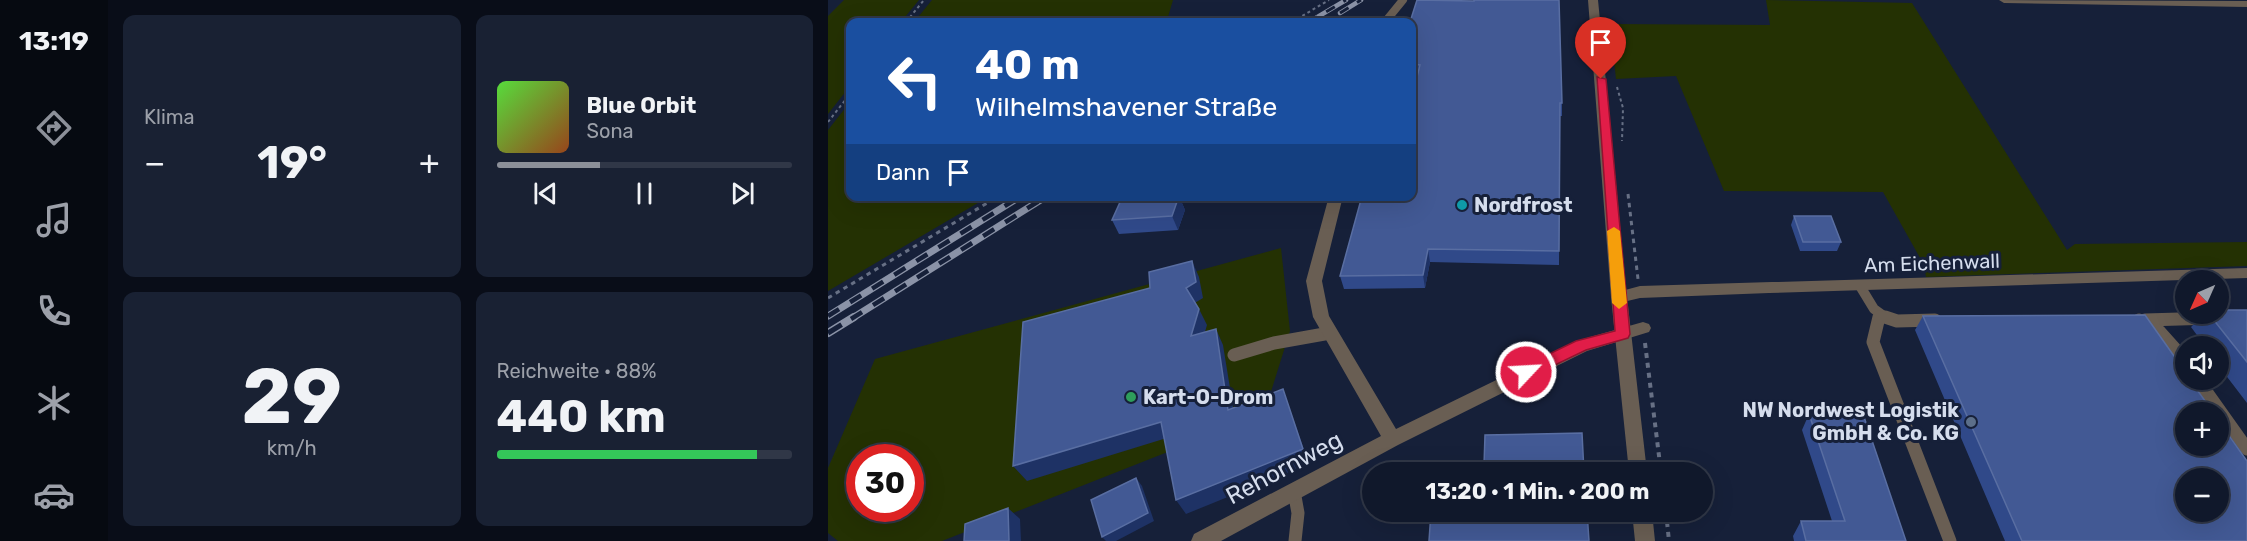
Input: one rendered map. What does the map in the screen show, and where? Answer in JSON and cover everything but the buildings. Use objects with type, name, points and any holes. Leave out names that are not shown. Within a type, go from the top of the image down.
[{"type":"street","points":[[1593,0],[1622,334],[1637,462]]},
{"type":"street","points":[[2004,0],[2247,4]]},
{"type":"street","points":[[1335,201],[1314,281],[1321,317],[1392,440]]},
{"type":"street","name":"Am Eichenwall","points":[[1619,297],[1640,292],[2247,273]]},
{"type":"street","name":"Rehornweg","points":[[1201,541],[1392,440],[1582,346],[1643,328]]},
{"type":"street","points":[[1643,522],[1646,541]]},
{"type":"lane","points":[[1388,18],[1403,0]]},
{"type":"lane","points":[[1860,286],[1870,307],[1879,316],[1892,321],[1951,320]]},
{"type":"lane","points":[[1879,316],[1873,342],[1950,541]]},
{"type":"lane","points":[[2175,319],[2134,320],[2154,326],[2175,347]]},
{"type":"lane","points":[[1234,355],[1274,343],[1330,333]]},
{"type":"lane","points":[[2205,390],[2247,448]]},
{"type":"lane","points":[[1294,491],[1298,513],[1295,541]]},
{"type":"path","points":[[909,18],[924,0]]},
{"type":"path","points":[[1299,18],[1329,0]]},
{"type":"path","points":[[828,122],[846,99]]},
{"type":"path","points":[[828,298],[991,201]]},
{"type":"path","points":[[1643,328],[1660,462]]},
{"type":"path","points":[[1667,522],[1669,541]]},
{"type":"green space","points":[[844,0],[919,0],[904,18],[846,18],[846,91],[828,114],[828,16]]},
{"type":"green space","points":[[932,0],[1173,0],[1168,17],[1178,18],[917,18]]},
{"type":"green space","points":[[1766,0],[1912,3],[2067,250],[2075,244],[2247,242],[2247,266],[1926,277],[1924,265],[1883,192],[1724,191],[1676,76],[1616,79],[1610,24],[1770,25]]},
{"type":"green space","points":[[846,107],[846,201],[981,201],[828,291],[828,130]]},
{"type":"green space","points":[[1281,248],[1290,331],[1264,414],[942,541],[838,541],[828,533],[828,468],[875,359]]},
{"type":"railway","points":[[1316,18],[1346,0]]},
{"type":"railway","points":[[1340,13],[1361,0]]},
{"type":"railway","points":[[828,316],[1013,201]]},
{"type":"railway","points":[[851,319],[1039,201]]},
{"type":"railway","points":[[828,333],[854,317]]},
{"type":"slow traffic","points":[[1614,231],[1619,303]]},
{"type":"place","name":"Nordfrost","points":[[1462,205]]},
{"type":"place","name":"Kart-O-Drom","points":[[1131,397]]},
{"type":"place","name":"NW Nordwest Logistik GmbH & Co. KG","points":[[1971,422]]},
{"type":"route","points":[[1526,372],[1582,346],[1622,334],[1601,79]]}]
